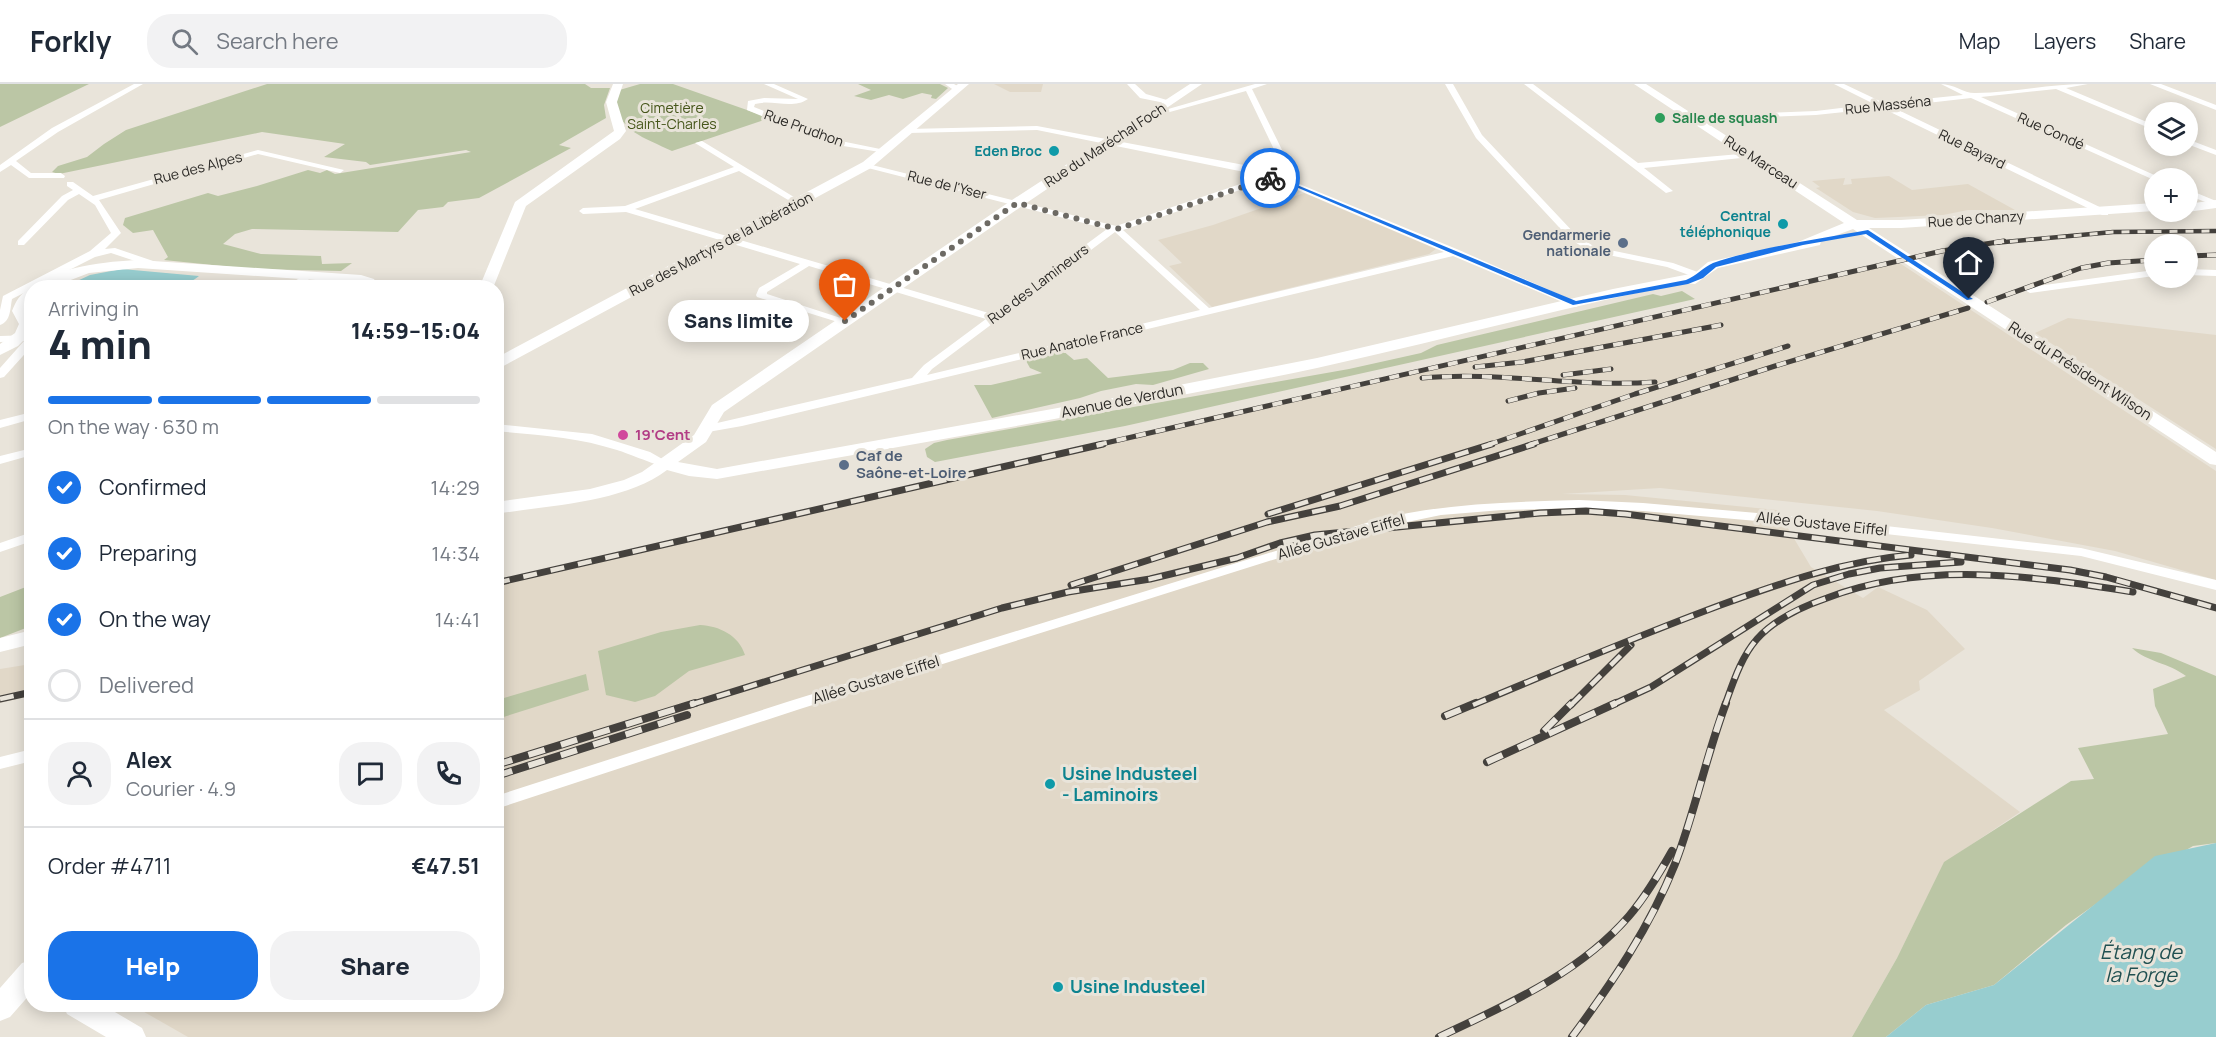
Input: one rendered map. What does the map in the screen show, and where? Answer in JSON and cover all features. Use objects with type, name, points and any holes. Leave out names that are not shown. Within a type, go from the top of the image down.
[{"type":"main road","points":[[489,280],[520,205],[616,137],[619,128],[610,101],[618,84]]},
{"type":"main road","name":"Rue du Maréchal Foch","points":[[504,507],[613,490],[648,476],[700,438],[718,409],[1017,203],[1197,84]]},
{"type":"main road","name":"Rue Marceau","points":[[1639,84],[1882,242]]},
{"type":"main road","name":"Rue des Martyrs de la Libération","points":[[504,361],[867,165],[886,151],[957,86]]},
{"type":"main road","points":[[2198,206],[2215,204]]},
{"type":"main road","name":"Rue de Chanzy","points":[[1862,228],[2144,208]]},
{"type":"main road","name":"Rue de Chanzy","points":[[2101,211],[2144,212]]},
{"type":"main road","name":"Avenue de Verdun","points":[[665,464],[689,471],[717,474],[1317,363],[1576,304],[1688,282],[1713,266],[1862,228]]},
{"type":"main road","name":"Rue du Président Wilson","points":[[1882,242],[2216,460]]},
{"type":"main road","points":[[55,280],[91,268],[135,263],[364,280]]},
{"type":"main road","points":[[24,300],[19,311],[24,319]]},
{"type":"main road","points":[[0,350],[17,339],[24,331]]},
{"type":"main road","points":[[0,645],[24,638]]},
{"type":"main road","points":[[0,1008],[24,983]]},
{"type":"main road","points":[[89,1012],[132,1037]]},
{"type":"street","points":[[0,169],[81,113],[139,84]]},
{"type":"street","name":"Rue Prudhon","points":[[768,84],[804,99],[792,102],[759,100],[751,103],[750,108],[834,142],[886,151]]},
{"type":"street","points":[[1131,84],[1143,96],[1170,102]]},
{"type":"street","points":[[1148,116],[1263,84]]},
{"type":"street","points":[[1449,84],[1479,136],[1573,237],[1592,249],[1670,265],[1700,276]]},
{"type":"street","points":[[1528,84],[1669,191]]},
{"type":"street","name":"Rue Bayard","points":[[1838,84],[2101,211]]},
{"type":"street","name":"Rue Condé","points":[[1945,84],[2144,172]]},
{"type":"street","name":"Rue Masséna","points":[[1693,118],[1816,112],[1972,96],[2052,85],[2084,84]]},
{"type":"street","points":[[2154,84],[2216,108]]},
{"type":"street","points":[[2052,85],[2144,124]]},
{"type":"street","points":[[1248,88],[1286,167],[1284,172],[1275,176]]},
{"type":"street","points":[[923,118],[930,125],[943,129]]},
{"type":"street","points":[[908,131],[1037,128],[1243,166],[1275,176],[1576,304]]},
{"type":"street","points":[[699,143],[798,202]]},
{"type":"street","points":[[2198,146],[2216,153]]},
{"type":"street","name":"Rue des Alpes","points":[[92,199],[258,152],[340,170]]},
{"type":"street","points":[[1636,166],[1751,155]]},
{"type":"street","points":[[11,161],[29,175],[61,176]]},
{"type":"street","name":"Rue de l'Yser","points":[[867,165],[1117,229],[1206,311]]},
{"type":"street","points":[[583,211],[626,209],[739,168]]},
{"type":"street","name":"Rue des Lamineurs","points":[[916,380],[928,368],[1105,234],[1275,176]]},
{"type":"street","points":[[21,243],[74,187],[98,203],[116,233],[103,247],[90,255],[39,280]]},
{"type":"street","points":[[2198,197],[2215,204]]},
{"type":"street","points":[[626,209],[993,318]]},
{"type":"street","points":[[90,255],[112,250],[156,265]]},
{"type":"street","name":"Rue Anatole France","points":[[708,428],[742,422],[1456,252]]},
{"type":"street","points":[[808,263],[763,290],[761,295],[845,321]]},
{"type":"street","points":[[2198,272],[2216,273]]},
{"type":"street","points":[[2030,290],[2144,274]]},
{"type":"street","points":[[301,280],[308,276]]},
{"type":"street","points":[[0,322],[4,317],[7,298],[24,287]]},
{"type":"street","points":[[0,339],[24,338]]},
{"type":"street","points":[[0,375],[24,348]]},
{"type":"street","points":[[0,424],[24,417]]},
{"type":"street","points":[[504,428],[592,438],[646,455],[665,464]]},
{"type":"street","points":[[0,460],[24,454]]},
{"type":"street","name":"Allée Gustave Eiffel","points":[[504,800],[795,705],[1286,551],[1381,523],[1441,511],[1502,506],[1579,504],[1643,507],[1824,524],[2081,552],[2216,585]]},
{"type":"street","points":[[0,548],[24,539]]},
{"type":"street","points":[[0,763],[24,757]]},
{"type":"shaded area","points":[[994,84],[1043,84],[1041,92],[1010,92]]},
{"type":"shaded area","points":[[1889,176],[1912,190],[1968,184],[2015,210],[1968,210],[1943,215],[1875,218],[1853,212],[1816,188],[1820,187],[1812,181],[1845,178],[1843,185],[1852,184],[1851,179]]},
{"type":"shaded area","points":[[1304,193],[1436,249],[1429,254],[1212,307],[1169,266],[1182,263],[1158,240],[1213,225]]},
{"type":"shaded area","points":[[1898,262],[2216,471],[2216,580],[2115,551],[1992,528],[1877,511],[1660,488],[1562,494],[1625,495],[1777,510],[1811,567],[1863,598],[1878,587],[1927,610],[1965,649],[1919,681],[1920,690],[1884,710],[2020,812],[1944,863],[1897,958],[1852,1037],[188,1037],[144,1012],[504,1012],[504,582]]},
{"type":"shaded area","points":[[2068,318],[2216,335],[2216,449],[2035,333]]},
{"type":"shaded area","points":[[24,665],[24,698],[0,703],[0,669]]},
{"type":"green space","points":[[0,84],[89,84],[0,127]]},
{"type":"green space","points":[[267,84],[585,84],[591,88],[610,88],[604,105],[606,118],[559,145],[571,148],[479,198],[448,202],[443,207],[418,210],[398,232],[252,229],[235,234],[223,244],[261,254],[321,256],[322,264],[352,263],[341,271],[252,269],[164,260],[168,257],[153,230],[133,233],[123,225],[125,218],[208,193],[218,196],[308,170],[320,173],[327,170],[335,174],[471,152],[466,150],[370,165],[366,162],[324,157],[345,144],[262,132],[59,174],[52,172],[58,166],[87,157],[126,130]]},
{"type":"green space","name":"Cimetière Saint-Charles","points":[[640,84],[673,84],[770,118],[672,151],[632,130],[619,115],[616,91]]},
{"type":"green space","points":[[858,84],[940,84],[948,88],[936,99],[931,98],[932,95],[922,93],[903,99],[889,95],[871,100],[854,96],[871,90]]},
{"type":"green space","points":[[1682,291],[1695,299],[1125,426],[935,462],[927,457],[925,449],[934,443],[947,440],[1349,369],[1421,353],[1437,345],[1653,294],[1661,296]]},
{"type":"green space","points":[[1062,350],[1074,360],[1087,358],[1108,378],[1173,370],[1190,363],[1203,363],[1209,369],[1153,385],[1136,384],[1101,391],[992,418],[974,385],[991,385],[1042,373],[1030,368],[1025,359]]},
{"type":"green space","points":[[24,588],[24,629],[0,638],[0,597]]},
{"type":"green space","points":[[700,625],[714,627],[733,637],[745,655],[689,671],[655,696],[635,702],[606,695],[598,651],[661,632]]},
{"type":"green space","points":[[2132,648],[2161,653],[2216,676],[2216,843],[2193,846],[2110,894],[2066,925],[1994,985],[1926,1005],[1886,1037],[1852,1037],[1897,958],[1944,862],[2071,781],[2094,779],[2078,748],[2168,734],[2155,706],[2153,689],[2186,676]]},
{"type":"green space","points":[[586,674],[589,690],[504,717],[504,698]]},
{"type":"water","points":[[122,269],[199,276],[193,280],[79,280],[90,275]]},
{"type":"water","name":"Étang de la Forge","points":[[2216,843],[2216,1037],[1886,1037],[1926,1005],[1994,985],[2155,856]]},
{"type":"railway","points":[[1994,243],[2113,232],[2216,231]]},
{"type":"railway","points":[[1097,445],[1942,251],[2004,241]]},
{"type":"railway","points":[[2198,256],[2216,255]]},
{"type":"railway","points":[[1987,302],[2081,268],[2108,263],[2144,261]]},
{"type":"railway","points":[[1529,445],[1775,366],[1968,308]]},
{"type":"railway","points":[[1475,367],[1522,362],[1721,325]]},
{"type":"railway","points":[[1488,445],[1635,394],[1788,346]]},
{"type":"railway","points":[[1563,375],[1611,369]]},
{"type":"railway","points":[[1422,378],[1451,376],[1597,383],[1655,382]]},
{"type":"railway","points":[[1508,401],[1539,393],[1575,388]]},
{"type":"railway","points":[[504,581],[1103,444]]},
{"type":"railway","points":[[1268,514],[1492,444]]},
{"type":"railway","points":[[1071,585],[1267,522],[1340,506],[1534,444]]},
{"type":"railway","points":[[690,705],[1002,608],[1068,592],[1150,579],[1237,558],[1280,543],[1315,535],[1540,513],[1586,511],[1625,514],[2070,570],[2106,577],[2216,608]]},
{"type":"railway","points":[[1473,705],[1656,630],[1765,589],[1861,562],[1911,555]]},
{"type":"railway","points":[[1612,705],[1651,687],[1813,585],[1849,574],[1880,568],[1961,562]]},
{"type":"railway","points":[[1725,705],[1742,662],[1751,646],[1764,632],[1798,610],[1864,586],[1940,575],[1979,575],[2056,581],[2133,592]]},
{"type":"railway","points":[[1571,705],[1631,645]]},
{"type":"railway","points":[[0,699],[24,694]]},
{"type":"railway","points":[[504,763],[695,703]]},
{"type":"railway","points":[[1445,716],[1476,703]]},
{"type":"railway","points":[[1544,731],[1572,703]]},
{"type":"railway","points":[[1487,762],[1616,703]]},
{"type":"railway","points":[[1572,1037],[1629,954],[1665,887],[1682,844],[1726,703]]},
{"type":"railway","points":[[504,773],[687,715]]},
{"type":"railway","points":[[1439,1037],[1515,1000],[1588,955],[1629,916],[1652,885],[1672,851]]},
{"type":"way so far","points":[[845,321],[1017,203],[1117,229],[1270,178]]},
{"type":"place","name":"Salle de squash","points":[[1660,118]]},
{"type":"place","name":"Eden Broc","points":[[1054,151]]},
{"type":"place","name":"Central téléphonique","points":[[1783,224]]},
{"type":"place","name":"Gendarmerie nationale","points":[[1623,243]]},
{"type":"place","name":"Sans limite","points":[[845,321]]},
{"type":"place","name":"19'Cent","points":[[623,435]]},
{"type":"place","name":"Caf de Saône-et-Loire","points":[[844,465]]},
{"type":"place","name":"Usine Industeel - Laminoirs","points":[[1050,784]]},
{"type":"place","name":"Usine Industeel","points":[[1058,987]]},
{"type":"route","points":[[1270,178],[1275,176],[1558,294],[1576,304],[1688,282],[1700,276],[1708,268],[1729,261],[1803,243],[1868,232],[1969,299]]}]
